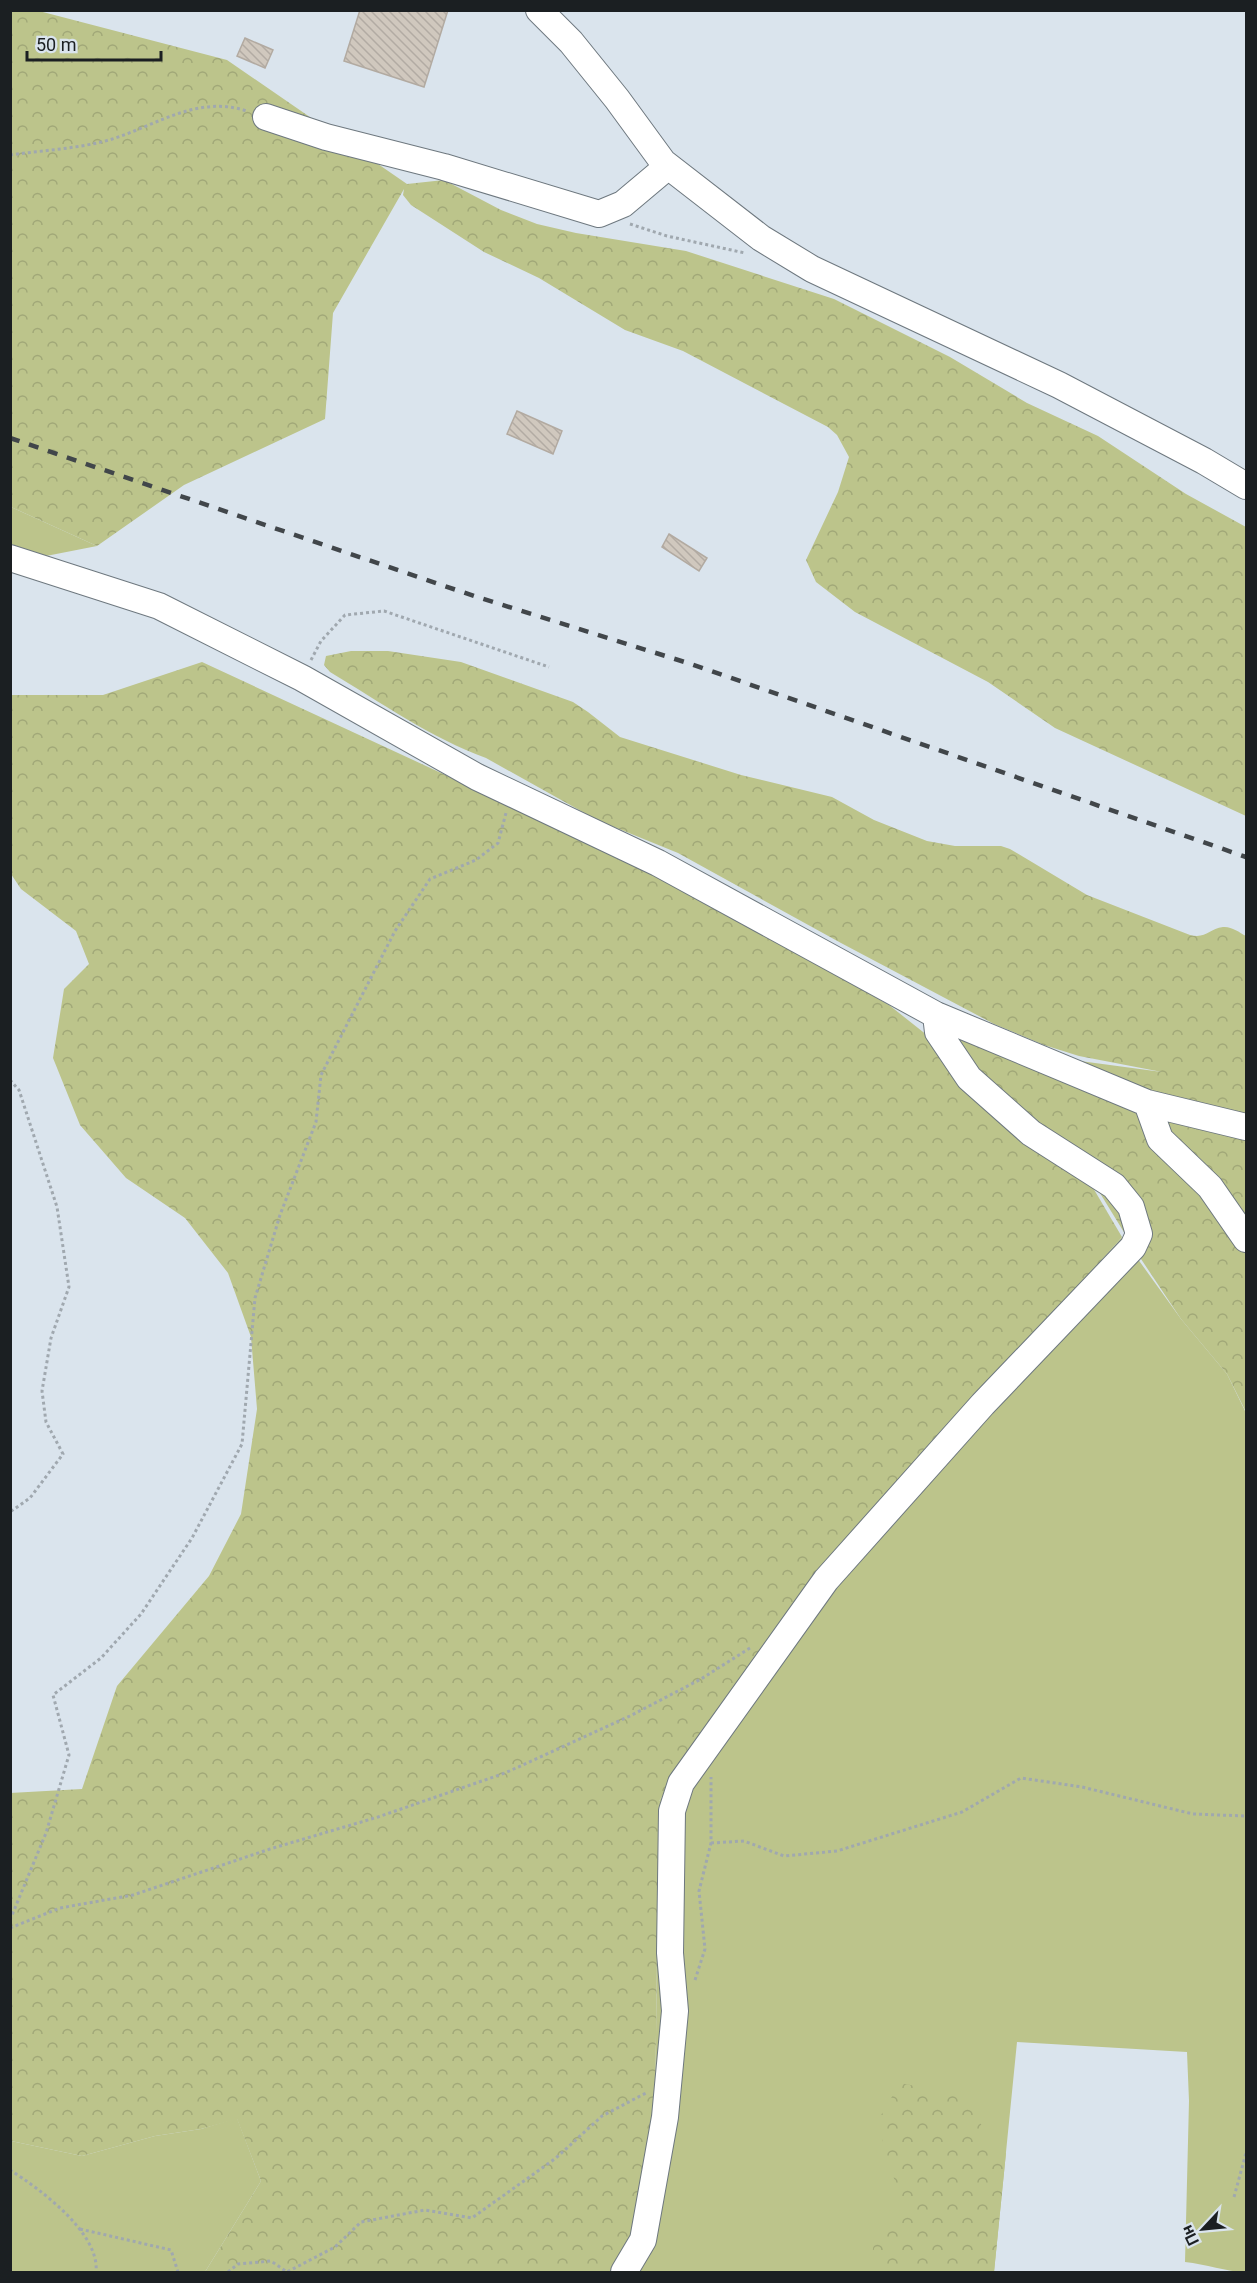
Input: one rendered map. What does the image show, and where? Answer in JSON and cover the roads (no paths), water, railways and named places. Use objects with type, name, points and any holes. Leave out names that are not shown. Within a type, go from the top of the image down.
[{"type":"lane","points":[[539,10],[571,42],[668,167],[761,238],[812,269],[1059,385],[1204,461],[1246,486]]},
{"type":"lane","points":[[266,117],[326,137],[444,167],[599,214],[623,204],[668,167]]},
{"type":"lane","points":[[10,558],[159,606],[302,678],[477,777],[658,863],[936,1015],[1147,1103],[1246,1127]]},
{"type":"lane","points":[[624,2272],[643,2240],[668,2093],[675,2011],[669,1953],[672,1812],[681,1783],[826,1580],[983,1404],[1133,1247],[1139,1234],[1131,1208],[1114,1186],[1031,1133],[969,1078],[938,1032],[936,1015]]},
{"type":"lane","points":[[1147,1103],[1160,1139],[1210,1187],[1246,1239]]},
{"type":"railway","points":[[10,438],[474,596],[691,664],[1246,857]]}]
